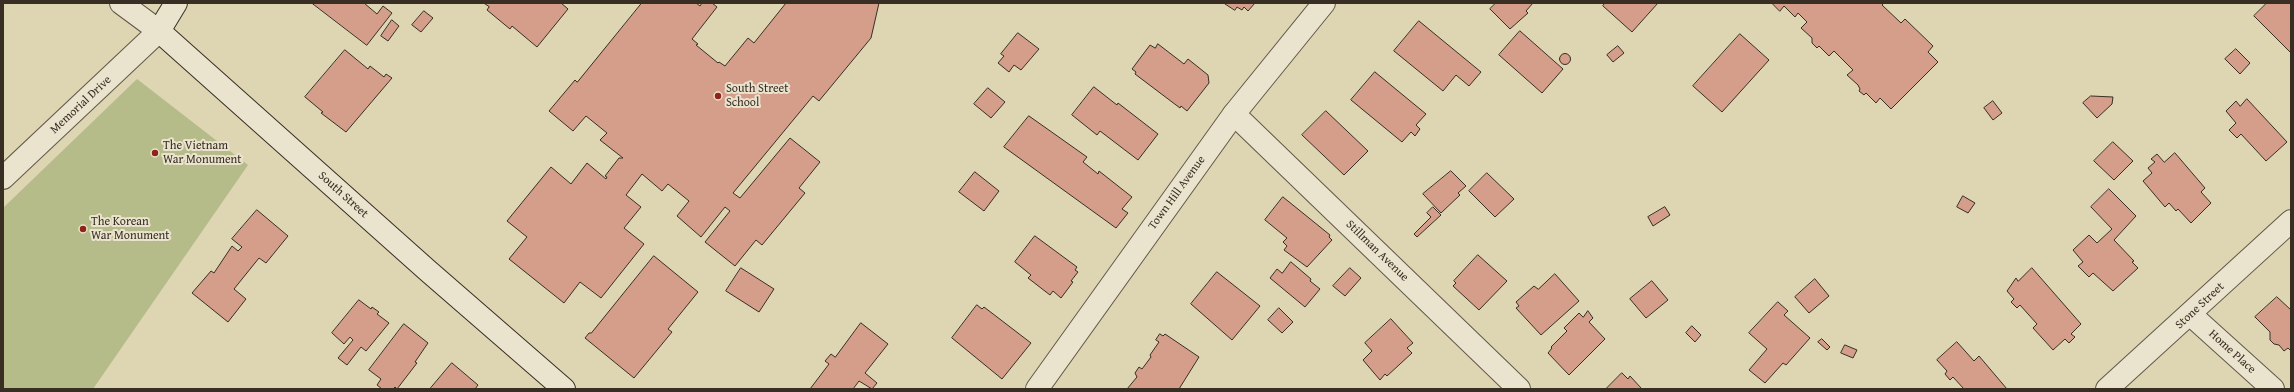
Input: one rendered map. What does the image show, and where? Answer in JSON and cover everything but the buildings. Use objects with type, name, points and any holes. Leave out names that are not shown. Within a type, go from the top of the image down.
[{"type":"street","name":"South Street","points":[[121,3],[159,31],[423,266],[564,389]]},
{"type":"street","name":"Memorial Drive","points":[[3,178],[159,31],[176,3]]},
{"type":"street","name":"Town Hill Avenue","points":[[1038,389],[1234,114],[1324,3]]},
{"type":"street","name":"Stillman Avenue","points":[[1234,114],[1519,389]]},
{"type":"street","name":"Stone Street","points":[[2108,389],[2191,315],[2291,221]]},
{"type":"street","name":"Home Place","points":[[2191,315],[2273,389]]},
{"type":"green space","points":[[137,79],[248,165],[93,389],[3,389],[3,208]]},
{"type":"place","name":"South Street School","points":[[718,96]]},
{"type":"place","name":"The Vietnam War Monument","points":[[155,153]]},
{"type":"place","name":"The Korean War Monument","points":[[83,229]]}]
